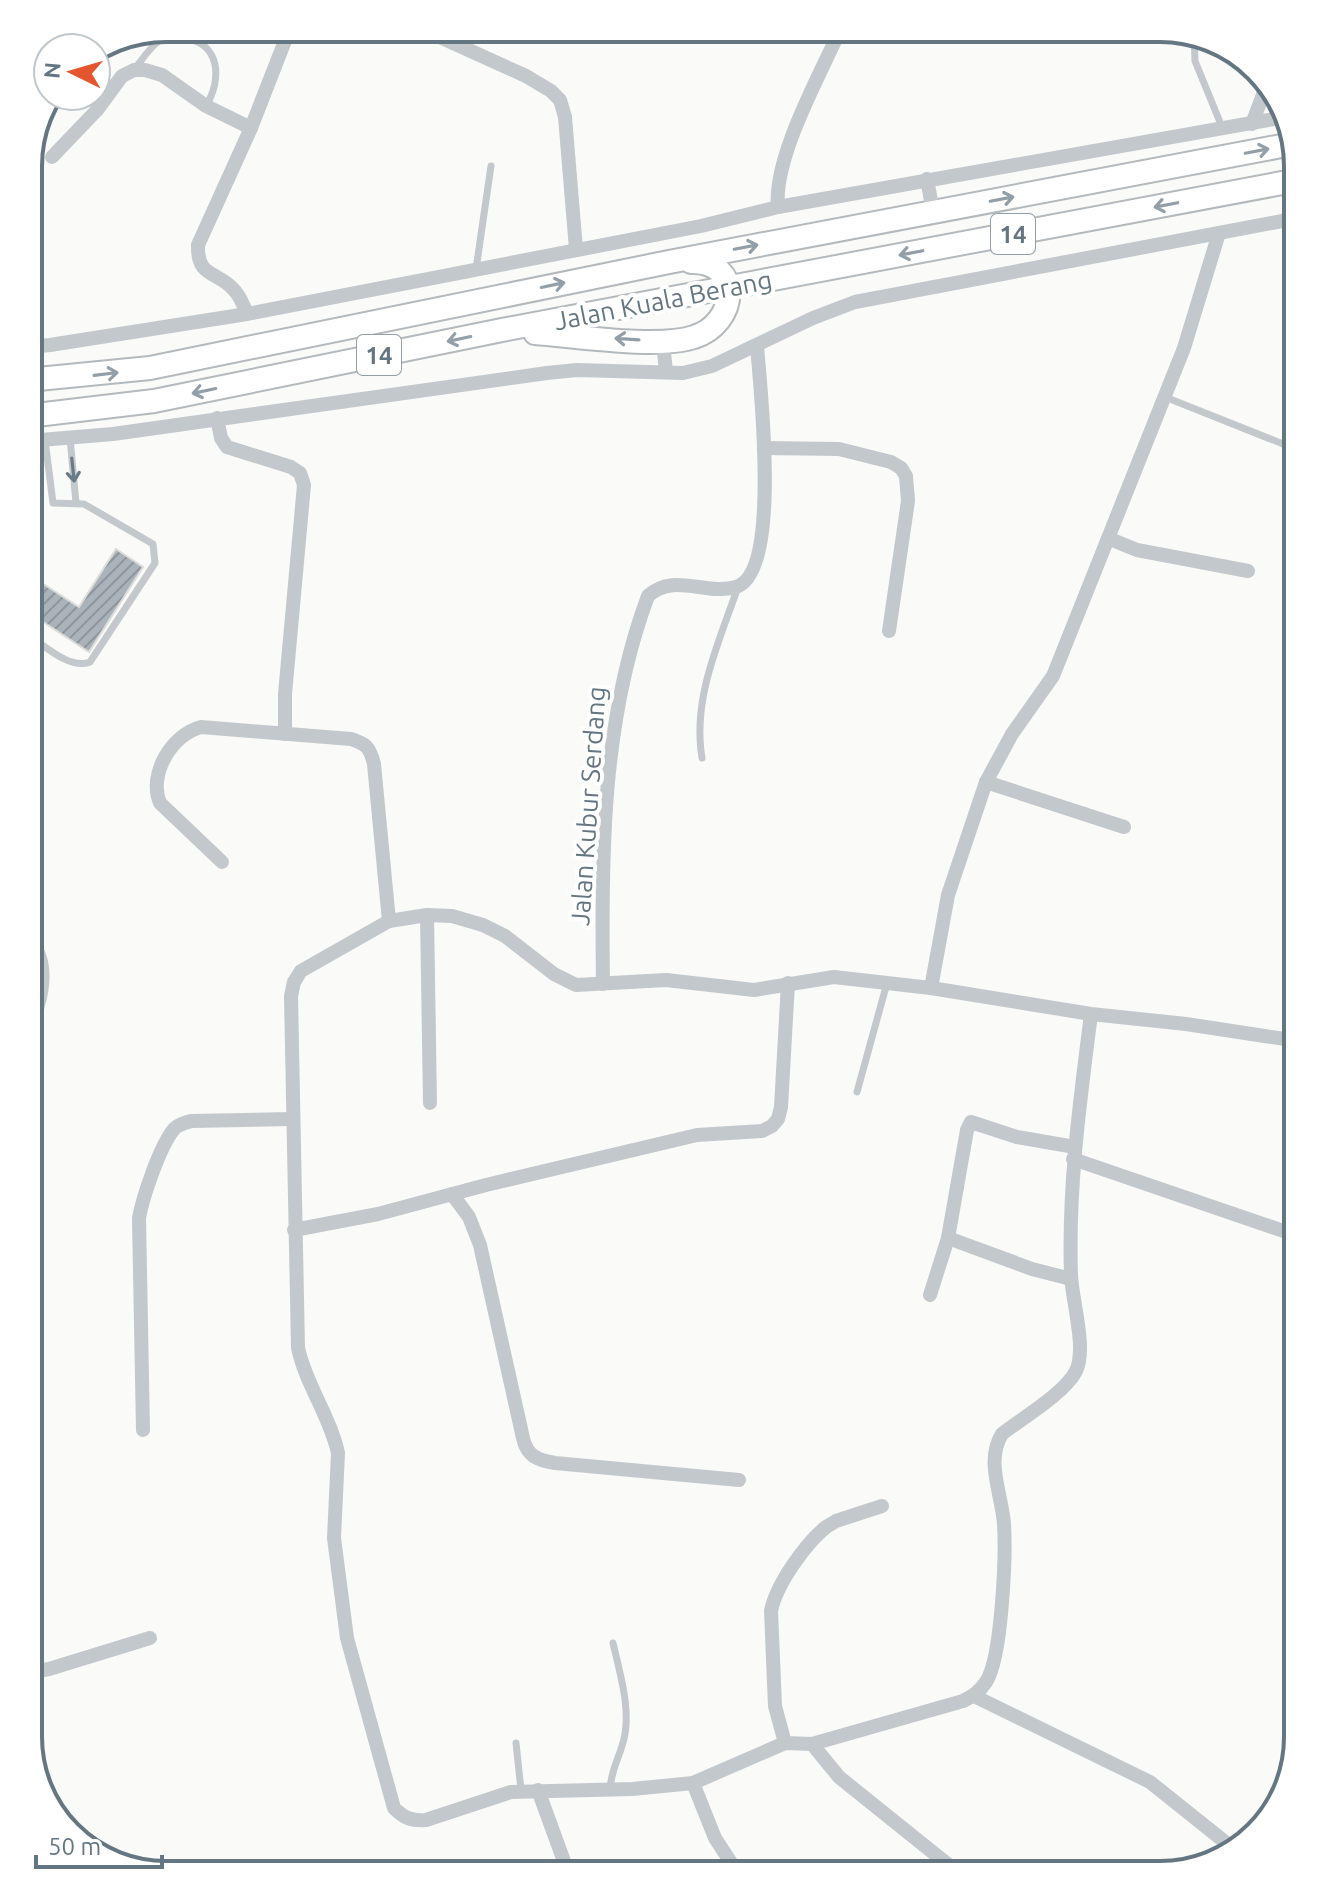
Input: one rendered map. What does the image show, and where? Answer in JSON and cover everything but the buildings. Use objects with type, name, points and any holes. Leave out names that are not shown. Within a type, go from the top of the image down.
[{"type":"highway","name":"Jalan Kuala Berang","points":[[42,379],[150,368],[669,262],[1282,146]]},
{"type":"highway","name":"Jalan Kuala Berang","points":[[42,414],[154,401],[502,330],[1284,186]]},
{"type":"highway","points":[[502,330],[663,342],[697,336],[718,324],[728,301],[723,273],[708,264],[669,262]]},
{"type":"street","points":[[247,314],[235,291],[204,270],[197,261],[198,245],[251,128],[285,42]]},
{"type":"street","points":[[451,42],[526,76],[560,100],[565,117],[576,249]]},
{"type":"street","points":[[778,207],[777,185],[791,140],[835,42]]},
{"type":"street","points":[[52,157],[97,110],[122,76],[134,70],[162,75],[206,106],[251,128]]},
{"type":"street","points":[[1252,124],[1262,97]]},
{"type":"street","points":[[42,346],[247,314],[701,226],[778,207],[1275,119]]},
{"type":"street","points":[[927,179],[933,212]]},
{"type":"street","points":[[42,440],[547,373],[577,370],[683,373],[712,366],[813,318],[855,302],[1284,221]]},
{"type":"street","points":[[931,988],[948,895],[986,782],[1012,734],[1053,676],[1184,348],[1219,233]]},
{"type":"street","points":[[663,342],[666,372]]},
{"type":"street","points":[[738,587],[749,579],[762,542],[764,448],[757,346]]},
{"type":"street","points":[[154,401],[158,427]]},
{"type":"street","points":[[217,418],[221,438],[227,447],[291,467],[300,473],[304,485],[285,694],[285,734]]},
{"type":"street","points":[[764,448],[839,449],[891,462],[901,468],[906,476],[908,501],[889,631]]},
{"type":"street","points":[[1110,539],[1137,550],[1248,571]]},
{"type":"street","name":"Jalan Kubur Serdang","points":[[603,984],[601,886],[613,739],[622,675],[640,616],[648,596],[655,589],[670,584],[738,587]]},
{"type":"street","points":[[222,862],[160,803],[156,777],[177,740],[188,731],[201,727],[351,739],[365,743],[371,750],[389,921]]},
{"type":"street","points":[[986,782],[1124,827]]},
{"type":"street","points":[[427,915],[430,1103]]},
{"type":"street","points":[[1091,1014],[1074,1153],[1071,1279],[1079,1363],[1064,1386],[1002,1434],[995,1444],[993,1457],[1005,1538],[999,1631],[991,1674],[974,1696],[812,1744],[785,1743],[693,1783],[610,1789],[521,1790],[426,1820],[413,1821],[394,1808],[347,1638],[334,1538],[338,1453],[335,1439],[303,1371],[298,1348],[291,996],[294,982],[301,971],[389,921],[427,915],[452,916],[483,925],[513,941],[564,981],[576,985],[688,981],[754,990],[834,977],[1284,1039]]},
{"type":"street","points":[[294,1230],[378,1214],[697,1135],[748,1133],[772,1126],[778,1119],[781,1107],[788,983]]},
{"type":"street","points":[[143,1430],[139,1218],[143,1199],[166,1143],[181,1123],[292,1119]]},
{"type":"street","points":[[930,1295],[948,1238],[971,1122],[1074,1153],[1284,1231]]},
{"type":"street","points":[[452,1194],[469,1217],[480,1245],[525,1449],[531,1456],[539,1461],[555,1463],[739,1480]]},
{"type":"street","points":[[948,1238],[1032,1269],[1071,1279]]},
{"type":"street","points":[[785,1743],[775,1706],[771,1611],[774,1599],[819,1533],[836,1521],[882,1506]]},
{"type":"street","points":[[42,1670],[150,1638]]},
{"type":"street","points":[[974,1696],[1150,1782],[1225,1842]]},
{"type":"street","points":[[812,1744],[839,1777],[944,1861]]},
{"type":"street","points":[[693,1783],[715,1838],[730,1861]]},
{"type":"street","points":[[538,1790],[564,1861]]},
{"type":"lane","points":[[198,42],[212,55],[217,68],[217,82],[206,106]]},
{"type":"lane","points":[[134,70],[158,43]]},
{"type":"lane","points":[[1194,47],[1195,61],[1223,129]]},
{"type":"lane","points":[[476,269],[491,166]]},
{"type":"lane","points":[[1165,397],[1284,444]]},
{"type":"lane","points":[[70,438],[76,503]]},
{"type":"lane","points":[[42,644],[70,662],[82,665],[90,662],[155,563],[153,544],[84,504],[56,504],[51,499],[45,440]]},
{"type":"lane","points":[[702,758],[698,735],[703,697],[738,587]]},
{"type":"lane","points":[[857,1092],[887,983]]},
{"type":"lane","points":[[610,1789],[611,1773],[622,1746],[625,1728],[623,1689],[613,1643]]},
{"type":"lane","points":[[516,1743],[521,1790]]}]
